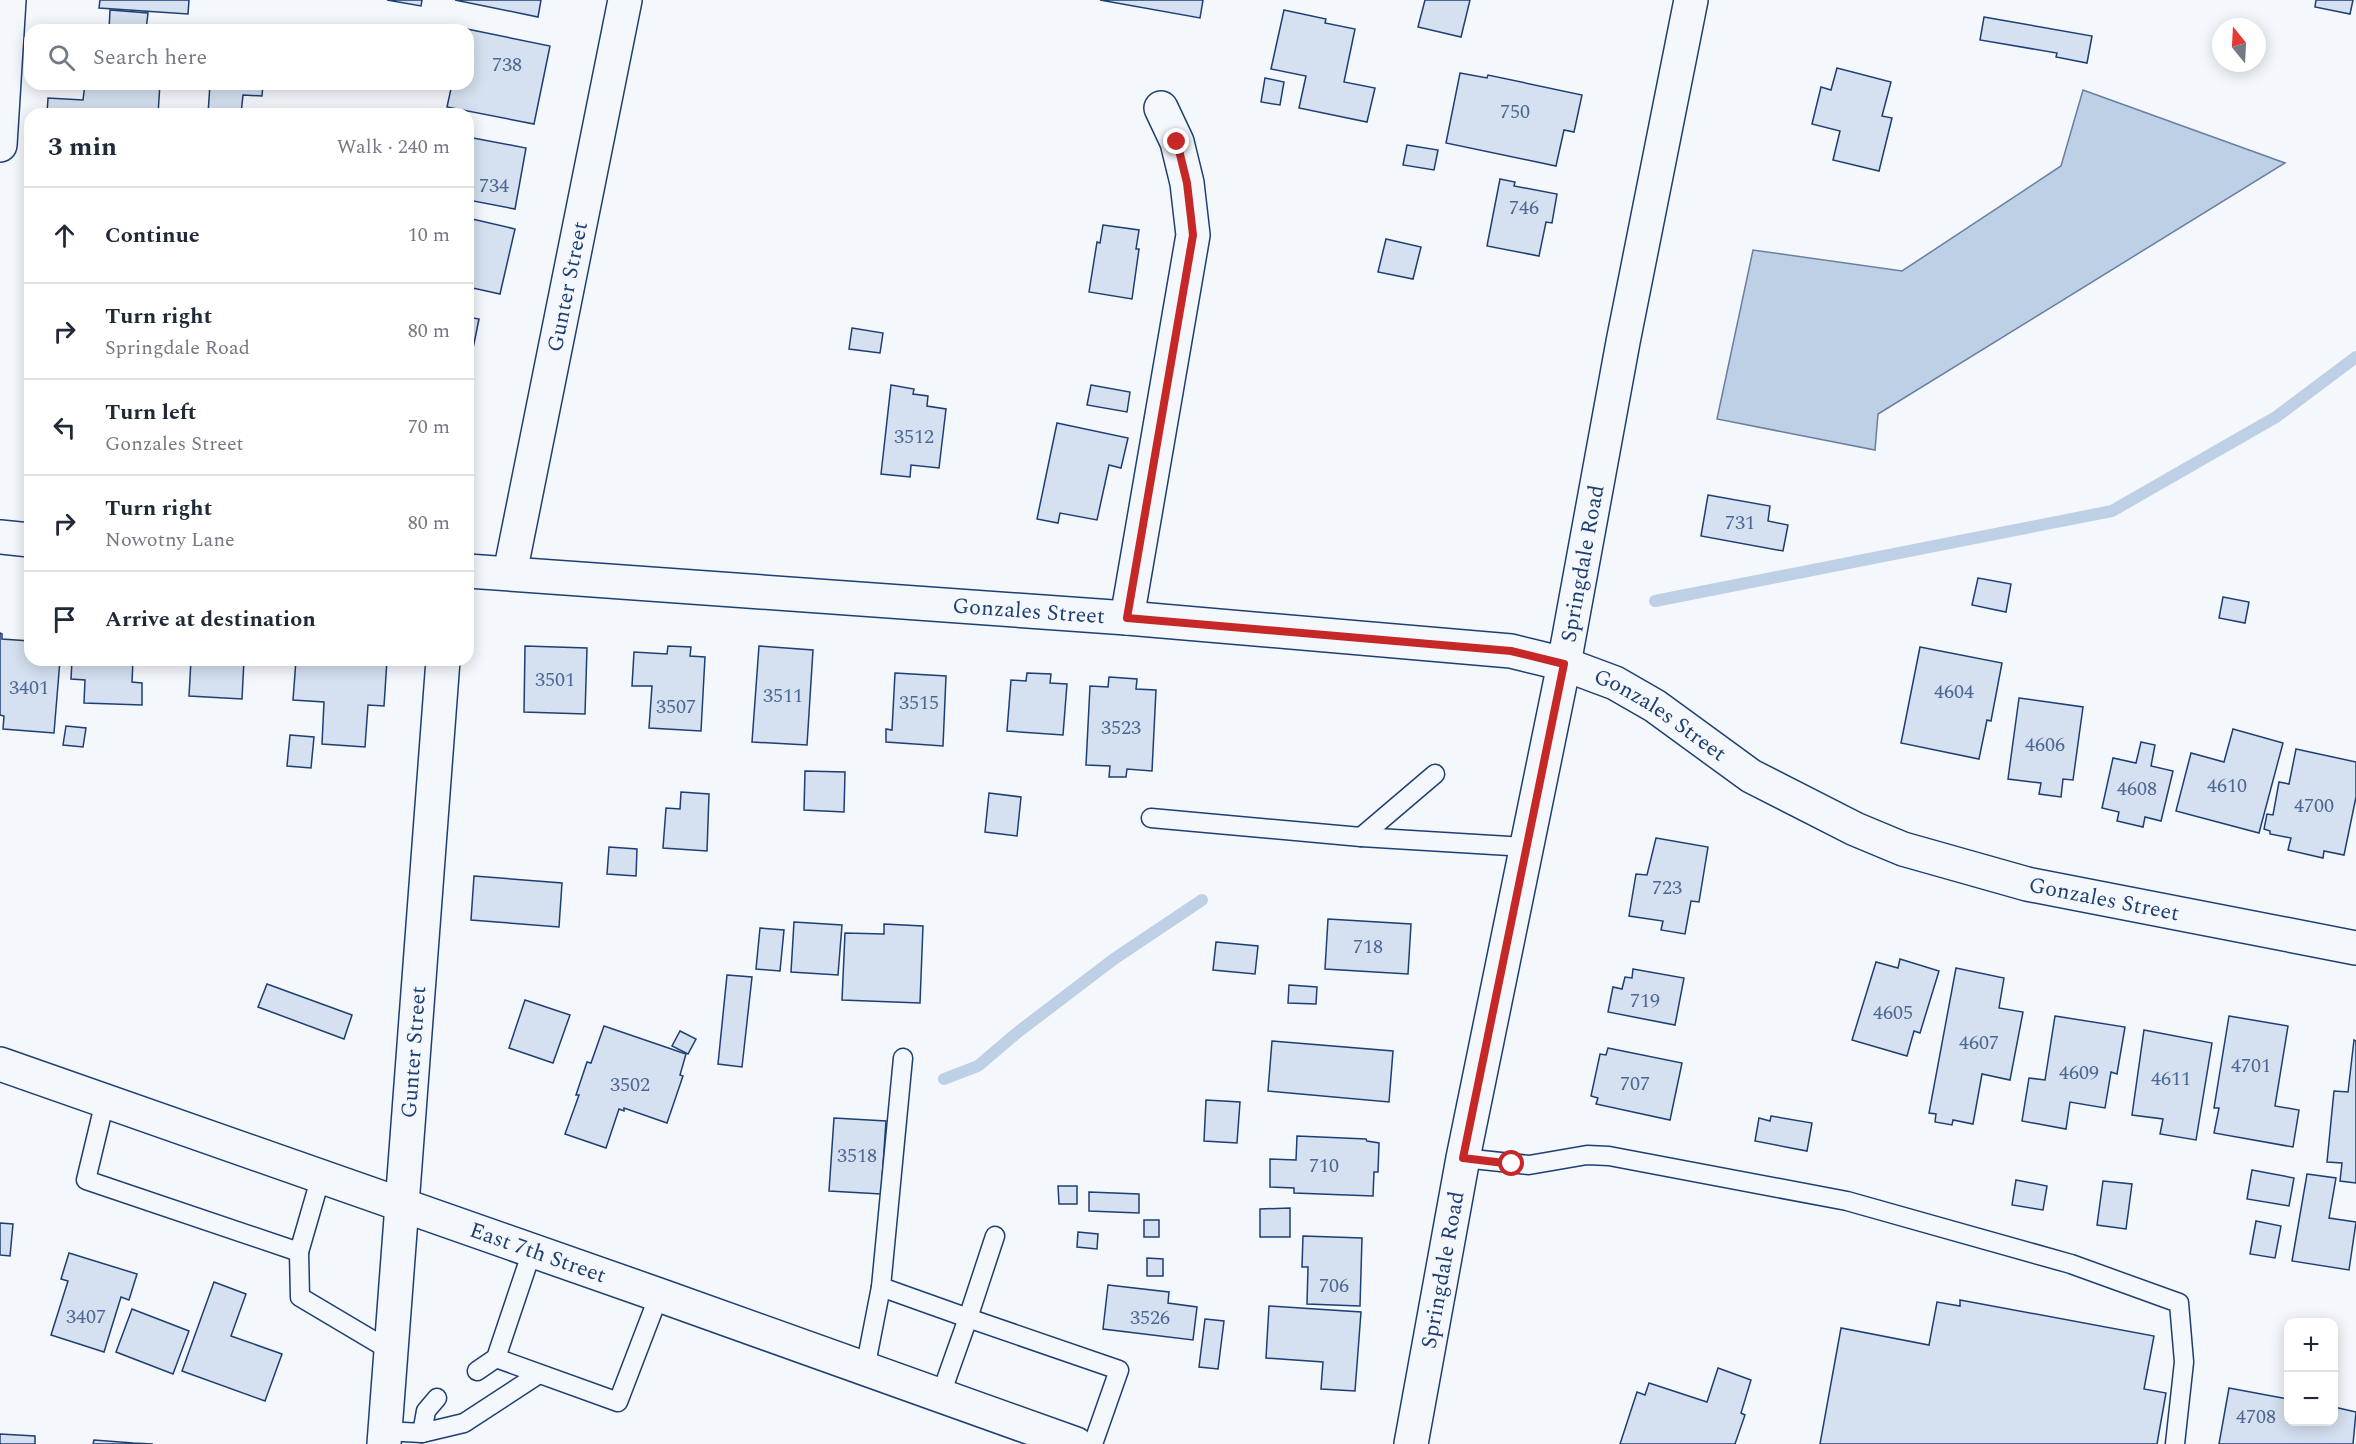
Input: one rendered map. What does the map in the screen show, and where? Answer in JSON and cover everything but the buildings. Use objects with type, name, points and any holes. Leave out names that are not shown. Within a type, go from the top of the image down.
[{"type":"street","points":[[0,146],[9,0]]},
{"type":"street","name":"Gunter Street","points":[[510,573],[625,0]]},
{"type":"street","name":"Springdale Road","points":[[1411,1444],[1463,1158],[1564,664],[1623,342],[1691,0]]},
{"type":"street","points":[[1127,618],[1193,235],[1187,183],[1177,142],[1161,108]]},
{"type":"street","points":[[0,537],[24,539]]},
{"type":"street","name":"Gonzales Street","points":[[474,571],[1127,618],[1511,651],[1564,664],[1615,683],[1655,706],[1751,776],[1855,829],[1903,849],[2027,884],[2356,948]]},
{"type":"street","name":"Gunter Street","points":[[384,1437],[443,666]]},
{"type":"street","name":"East 7th Street","points":[[0,1064],[1076,1444]]},
{"type":"lane","points":[[1361,837],[1435,774]]},
{"type":"lane","points":[[1151,818],[1361,837],[1526,847]]},
{"type":"lane","points":[[865,1369],[881,1287],[903,1058]]},
{"type":"lane","points":[[105,1101],[86,1180],[299,1252]]},
{"type":"lane","points":[[1463,1158],[1529,1165],[1587,1155],[1609,1156],[1847,1201],[2072,1264],[2179,1303],[2184,1362],[2175,1444]]},
{"type":"lane","points":[[321,1176],[299,1252],[300,1297],[391,1351]]},
{"type":"lane","points":[[940,1396],[995,1236]]},
{"type":"lane","points":[[477,1371],[496,1358],[532,1251]]},
{"type":"lane","points":[[881,1287],[1119,1370],[1093,1444]]},
{"type":"lane","points":[[496,1358],[618,1402],[658,1295]]},
{"type":"lane","points":[[384,1437],[422,1433],[464,1423],[539,1374]]},
{"type":"lane","points":[[422,1433],[426,1411],[437,1398]]},
{"type":"water","points":[[2083,90],[2285,163],[1878,414],[1875,450],[1717,419],[1753,250],[1902,271],[2061,166]]},
{"type":"waterway","points":[[1655,601],[2112,511],[2276,417],[2356,357]]},
{"type":"waterway","points":[[944,1079],[978,1066],[1018,1032],[1114,959],[1202,900]]},
{"type":"route","points":[[1177,142],[1187,183],[1193,235],[1127,618],[1511,651],[1564,664],[1463,1158],[1512,1164]]}]
